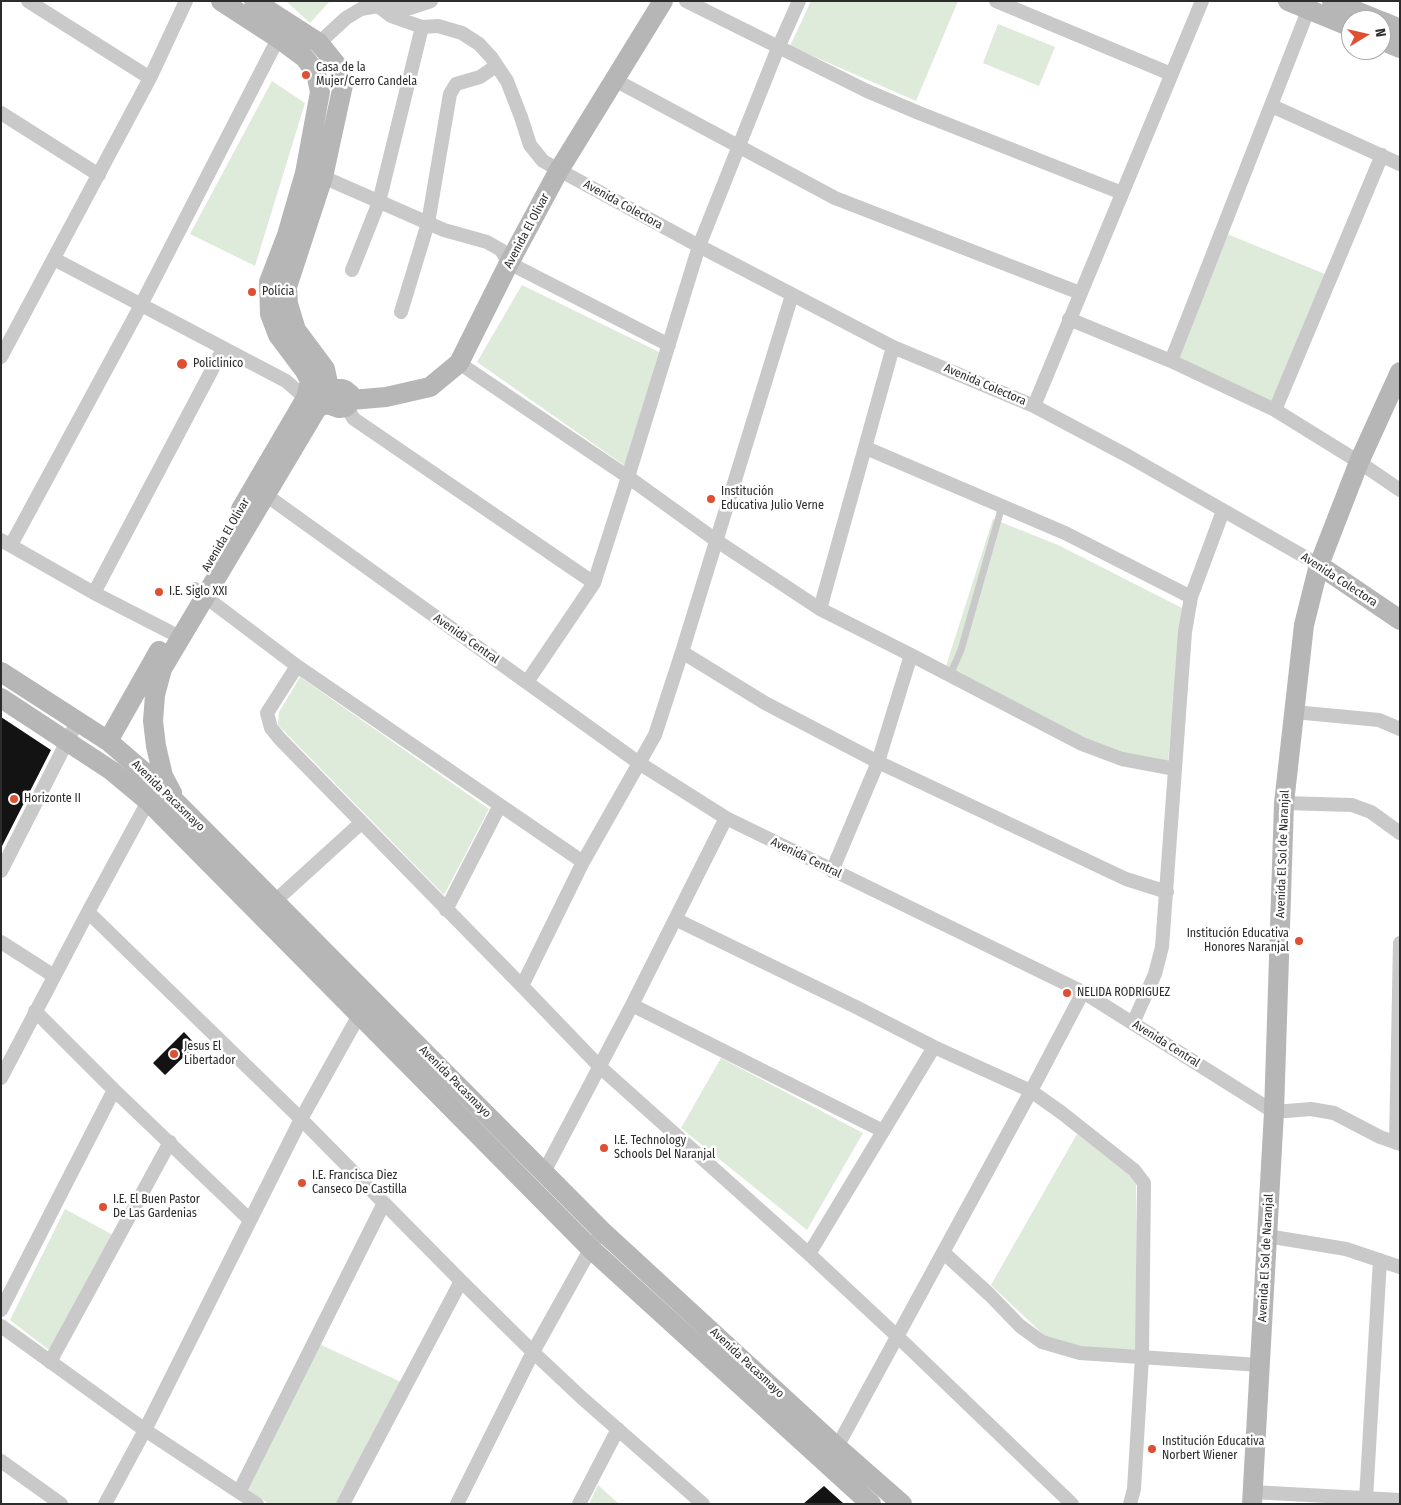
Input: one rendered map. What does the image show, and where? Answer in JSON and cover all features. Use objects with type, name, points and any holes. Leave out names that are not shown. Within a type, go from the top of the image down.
[{"type":"street","points":[[28,1],[150,78]]},
{"type":"street","points":[[1,357],[150,78],[186,1]]},
{"type":"street","points":[[221,1],[282,30],[318,43],[340,69],[343,85],[323,177],[287,287],[288,304],[296,330],[324,369],[329,396]]},
{"type":"street","points":[[254,1],[282,30],[316,73],[320,92],[306,172],[287,235],[269,282],[270,314],[278,335],[305,371],[354,420],[594,583]]},
{"type":"street","points":[[318,43],[346,18],[361,8],[378,6],[410,8],[431,1]]},
{"type":"street","name":"Avenida El Olivar","points":[[108,740],[170,632],[200,592],[260,491],[329,396],[386,397],[430,387],[460,363],[509,263],[559,170],[663,1]]},
{"type":"street","points":[[686,1],[867,91],[1122,193]]},
{"type":"street","points":[[527,682],[594,583],[699,246],[778,48],[799,1]]},
{"type":"street","points":[[996,1],[1172,74]]},
{"type":"street","points":[[1034,406],[1202,1]]},
{"type":"street","points":[[1288,1],[1311,6],[1341,22]]},
{"type":"street","points":[[1332,1],[1353,10]]},
{"type":"street","name":"Avenida Colectora","points":[[378,6],[391,16],[422,27],[438,26],[462,33],[479,44],[507,81],[530,145],[543,161],[699,246],[893,347],[1034,406],[1128,456],[1319,565],[1400,620]]},
{"type":"street","points":[[1171,361],[1311,6]]},
{"type":"street","points":[[352,270],[379,202],[422,27]]},
{"type":"street","points":[[170,632],[94,593],[6,543],[141,305],[282,30]]},
{"type":"street","points":[[401,312],[428,223],[450,94],[456,84],[480,77],[496,66]]},
{"type":"street","points":[[615,80],[835,198],[1080,293]]},
{"type":"street","points":[[1272,106],[1400,164]]},
{"type":"street","points":[[3,118],[98,175]]},
{"type":"street","points":[[1275,410],[1382,155]]},
{"type":"street","points":[[323,177],[444,230],[487,242],[501,250],[509,263],[669,345]]},
{"type":"street","points":[[54,259],[286,381],[329,396]]},
{"type":"street","points":[[522,986],[583,862],[655,735],[792,295]]},
{"type":"street","points":[[1069,318],[1171,361],[1275,410],[1400,490]]},
{"type":"street","points":[[820,609],[893,347]]},
{"type":"street","points":[[94,593],[223,349]]},
{"type":"street","points":[[460,363],[628,477],[716,540],[820,609],[1082,744],[1122,759],[1176,769]]},
{"type":"street","name":"Avenida El Sol de Naranjal","points":[[1252,1498],[1274,1112],[1284,803],[1304,625],[1319,565],[1359,462],[1400,372]]},
{"type":"street","points":[[866,448],[1065,533],[1191,597]]},
{"type":"street","name":"Avenida Central","points":[[260,491],[639,764],[726,818],[1083,992],[1274,1112]]},
{"type":"street","points":[[1133,1023],[1155,974],[1162,948],[1185,632],[1191,597],[1223,511]]},
{"type":"street","points":[[176,802],[163,776],[156,746],[153,721],[155,694],[162,669],[200,592],[297,666],[583,862]]},
{"type":"street","points":[[682,652],[765,703],[878,762],[1126,880],[1167,892]]},
{"type":"street","points":[[832,871],[878,762],[911,655]]},
{"type":"street","points":[[297,666],[267,713],[271,728],[280,740],[600,1067],[809,1254],[1072,1504]]},
{"type":"street","name":"Avenida Pacasmayo","points":[[4,680],[108,740],[157,783],[601,1230],[837,1447],[902,1504]]},
{"type":"street","name":"Avenida Pacasmayo","points":[[1,698],[112,771],[148,801],[590,1248],[861,1500]]},
{"type":"street","points":[[1294,712],[1379,720],[1400,728]]},
{"type":"street","points":[[1,871],[77,722]]},
{"type":"street","points":[[2,1074],[157,783]]},
{"type":"street","points":[[1284,803],[1352,805],[1371,812],[1400,833]]},
{"type":"street","points":[[446,910],[500,805]]},
{"type":"street","points":[[544,1172],[632,1005],[726,818]]},
{"type":"street","points":[[275,901],[361,823]]},
{"type":"street","points":[[88,912],[301,1119],[534,1352],[582,1398],[703,1504]]},
{"type":"street","points":[[675,919],[934,1047],[1031,1092],[1062,1113],[1134,1170],[1144,1183],[1142,1357],[1134,1489],[1130,1504]]},
{"type":"street","points":[[1,942],[54,976]]},
{"type":"street","points":[[1274,1112],[1311,1109],[1334,1113],[1380,1137],[1398,1144],[1400,943]]},
{"type":"street","points":[[837,1447],[944,1253],[1083,992]]},
{"type":"street","points":[[105,1504],[145,1430],[301,1119],[370,996]]},
{"type":"street","points":[[632,1005],[883,1131]]},
{"type":"street","points":[[35,1011],[114,1090],[250,1220]]},
{"type":"street","points":[[809,1254],[934,1047]]},
{"type":"street","points":[[1,1310],[114,1090]]},
{"type":"street","points":[[50,1362],[170,1142]]},
{"type":"street","points":[[239,1492],[384,1203]]},
{"type":"street","points":[[457,1504],[534,1352],[601,1230]]},
{"type":"street","points":[[1267,1236],[1346,1248],[1400,1267]]},
{"type":"street","points":[[944,1253],[990,1295],[1020,1326],[1042,1342],[1080,1353],[1260,1365]]},
{"type":"street","points":[[1366,1498],[1380,1260]]},
{"type":"street","points":[[343,1504],[461,1281]]},
{"type":"street","points":[[1,1326],[145,1430],[257,1504]]},
{"type":"street","points":[[579,1504],[618,1429]]},
{"type":"street","points":[[1,1461],[56,1502]]},
{"type":"street","points":[[861,1500],[869,1475]]},
{"type":"street","points":[[1252,1498],[1366,1498],[1400,1500]]},
{"type":"lane","points":[[950,675],[961,650],[1002,506]]},
{"type":"green space","points":[[286,1],[330,1],[310,23]]},
{"type":"green space","points":[[811,1],[958,1],[916,101],[790,46]]},
{"type":"green space","points":[[998,24],[1055,47],[1039,86],[983,63]]},
{"type":"green space","points":[[272,81],[305,103],[255,266],[190,234]]},
{"type":"green space","points":[[1227,234],[1325,274],[1271,402],[1179,359]]},
{"type":"green space","points":[[522,285],[659,352],[625,466],[477,362]]},
{"type":"green space","points":[[993,519],[1058,545],[1182,608],[1168,761],[1125,753],[1083,738],[946,666]]},
{"type":"green space","points":[[300,677],[489,809],[444,895],[278,725],[279,712]]},
{"type":"green space","points":[[721,1058],[863,1133],[807,1230],[681,1128]]},
{"type":"green space","points":[[1077,1134],[1128,1174],[1136,1184],[1137,1350],[1079,1347],[1046,1337],[991,1285]]},
{"type":"green space","points":[[65,1209],[113,1235],[53,1353],[10,1320]]},
{"type":"green space","points":[[319,1344],[401,1382],[335,1504],[269,1504],[247,1489]]},
{"type":"green space","points":[[598,1485],[619,1504],[589,1504]]},
{"type":"building","name":"Horizonte II","points":[[1,717],[51,750],[1,848]]},
{"type":"building","name":"Jesus El Libertador","points":[[184,1032],[196,1045],[165,1075],[153,1063]]},
{"type":"building","points":[[824,1486],[844,1504],[803,1504]]},
{"type":"place","name":"Casa de la Mujer/Cerro Candela","points":[[306,75]]},
{"type":"place","name":"Policia","points":[[252,292]]},
{"type":"place","name":"Policlinico","points":[[182,364]]},
{"type":"place","name":"Institución Educativa Julio Verne","points":[[711,499]]},
{"type":"place","name":"I.E. Siglo XXI","points":[[159,592]]},
{"type":"place","name":"Horizonte II","points":[[14,799]]},
{"type":"place","name":"Institución Educativa Honores Naranjal","points":[[1299,941]]},
{"type":"place","name":"NELIDA RODRIGUEZ","points":[[1067,993]]},
{"type":"place","name":"Jesus El Libertador","points":[[174,1054]]},
{"type":"place","name":"I.E. Technology Schools Del Naranjal","points":[[604,1148]]},
{"type":"place","name":"I.E. Francisca Diez Canseco De Castilla","points":[[302,1183]]},
{"type":"place","name":"I.E. El Buen Pastor De Las Gardenias","points":[[103,1207]]},
{"type":"place","name":"Institución Educativa Norbert Wiener","points":[[1152,1449]]}]
